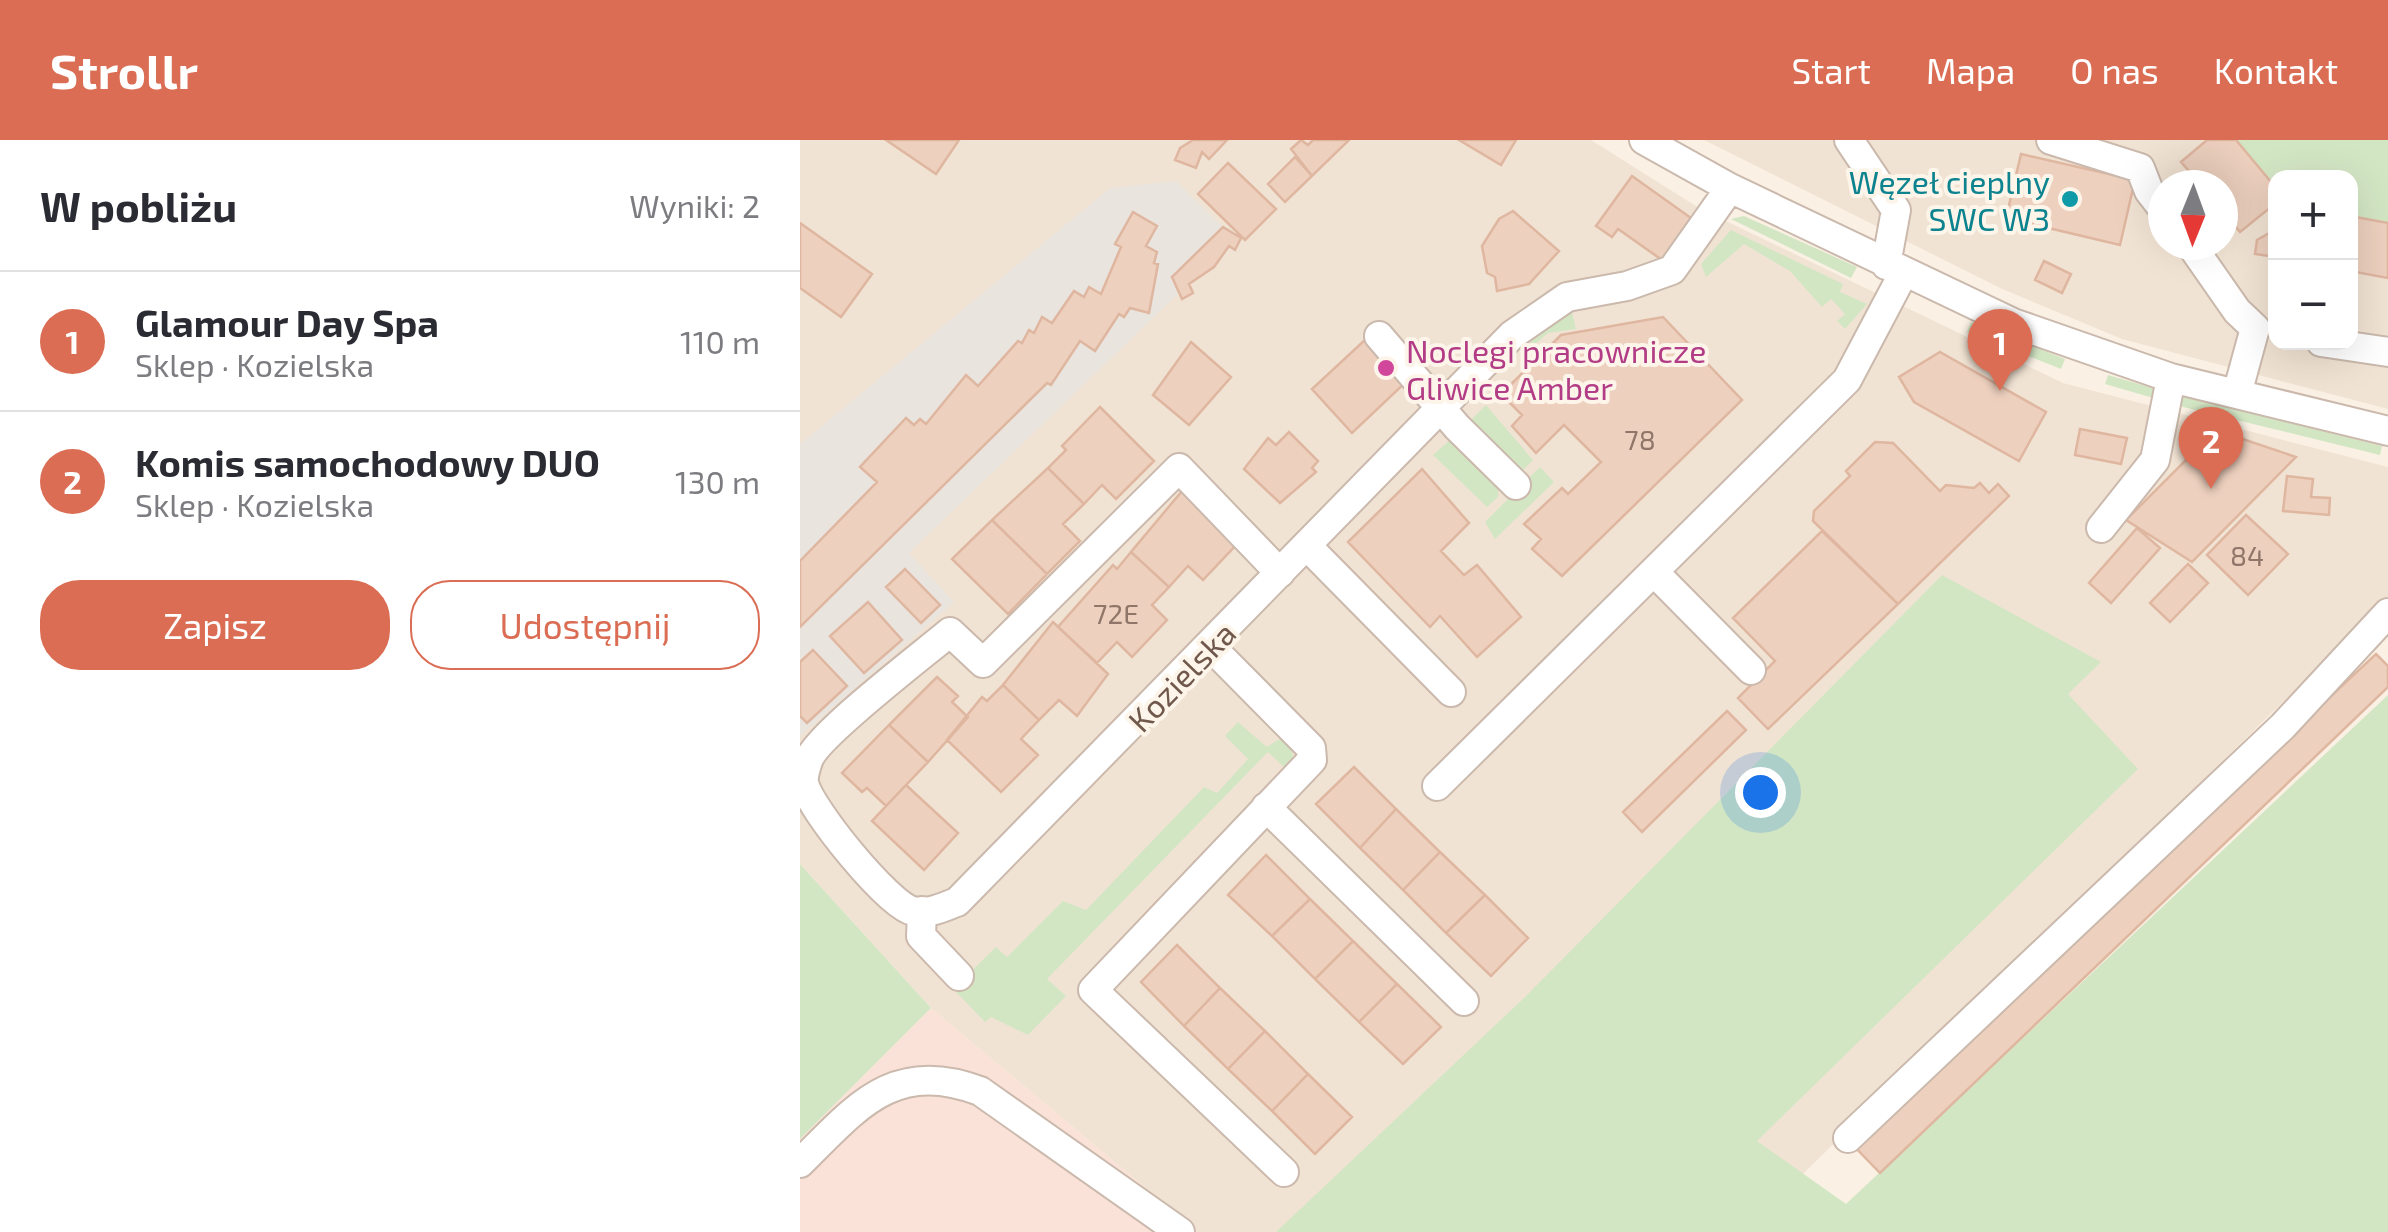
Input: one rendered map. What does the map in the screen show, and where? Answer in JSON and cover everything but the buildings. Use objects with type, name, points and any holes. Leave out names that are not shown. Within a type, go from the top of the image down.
[{"type":"street","points":[[1644,140],[1894,270],[2044,335],[2172,378],[2388,431]]},
{"type":"street","points":[[1437,786],[1848,380],[1894,270],[1896,210],[1849,140]]},
{"type":"street","points":[[2051,140],[2140,168],[2148,188]]},
{"type":"street","name":"Kozielska","points":[[922,911],[957,902],[1211,647],[1512,334],[1567,296],[1628,286],[1672,270],[1730,188]]},
{"type":"street","points":[[2201,260],[2237,311],[2265,332],[2237,394]]},
{"type":"street","points":[[1379,336],[1516,485]]},
{"type":"street","points":[[2358,347],[2388,352]]},
{"type":"street","points":[[2101,528],[2154,460],[2172,378]]},
{"type":"street","points":[[959,976],[921,936],[922,911],[890,898],[813,802],[803,781],[809,756],[950,632],[984,663],[1179,468],[1280,573]]},
{"type":"street","points":[[1307,546],[1450,692]]},
{"type":"street","points":[[1654,572],[1750,670]]},
{"type":"street","points":[[1848,1138],[2283,726],[2388,613]]},
{"type":"street","points":[[1211,647],[1311,748],[1312,760],[1092,990],[1284,1172]]},
{"type":"street","points":[[1266,807],[1464,1001]]},
{"type":"street","points":[[800,1163],[877,1092],[902,1082],[959,1083],[980,1090],[1180,1232]]},
{"type":"shaded area","points":[[800,140],[1591,140],[1699,208],[2063,383],[2388,467],[2388,632],[2369,617],[1744,1232],[1198,1232],[931,1008],[800,864]]},
{"type":"shaded area","points":[[1704,140],[2388,140],[2388,409],[2122,339],[2000,288]]},
{"type":"shaded area","points":[[1176,181],[1235,239],[909,553],[954,602],[800,736],[800,444],[1110,188]]},
{"type":"shaded area","points":[[931,1008],[1198,1232],[800,1232],[800,1139]]},
{"type":"green space","points":[[2236,140],[2388,140],[2388,223],[2358,217],[2358,170],[2268,170],[2268,179]]},
{"type":"green space","points":[[1744,216],[1857,267],[1851,278],[1731,219]]},
{"type":"green space","points":[[1731,230],[1843,284],[1840,292],[1867,304],[1845,329],[1837,321],[1845,314],[1831,299],[1822,307],[1790,271],[1744,244],[1706,277],[1701,264]]},
{"type":"green space","points":[[1572,312],[1576,329],[1548,333],[1533,346],[1529,336],[1543,324]]},
{"type":"green space","points":[[1971,322],[2065,359],[2061,369],[1967,332]]},
{"type":"green space","points":[[2108,375],[2163,391],[2160,400],[2105,384]]},
{"type":"green space","points":[[2182,396],[2382,446],[2380,455],[2179,406]]},
{"type":"green space","points":[[1486,405],[1533,460],[1519,474],[1469,422]]},
{"type":"green space","points":[[1451,439],[1499,484],[1498,497],[1487,507],[1433,455]]},
{"type":"green space","points":[[1540,467],[1554,482],[1495,539],[1485,522]]},
{"type":"green space","points":[[1942,575],[2101,662],[2068,694],[2138,769],[1757,1141],[1846,1204],[2388,695],[2388,1232],[1276,1232],[1525,997]]},
{"type":"green space","points":[[1238,722],[1267,747],[1281,738],[1290,744],[1294,761],[1286,769],[1268,752],[1047,979],[1066,996],[1028,1035],[991,1017],[985,1022],[953,989],[996,947],[1007,957],[1063,901],[1086,910],[1204,787],[1217,793],[1248,759],[1225,736]]},
{"type":"green space","points":[[800,864],[931,1008],[800,1139]]},
{"type":"place","name":"Węzeł cieplny SWC W3","points":[[2070,199]]},
{"type":"place","name":"Noclegi pracownicze Gliwice Amber","points":[[1386,368]]},
{"type":"place","name":"Glamour Day Spa","points":[[2000,391]]},
{"type":"place","name":"Komis samochodowy DUO","points":[[2211,489]]}]
